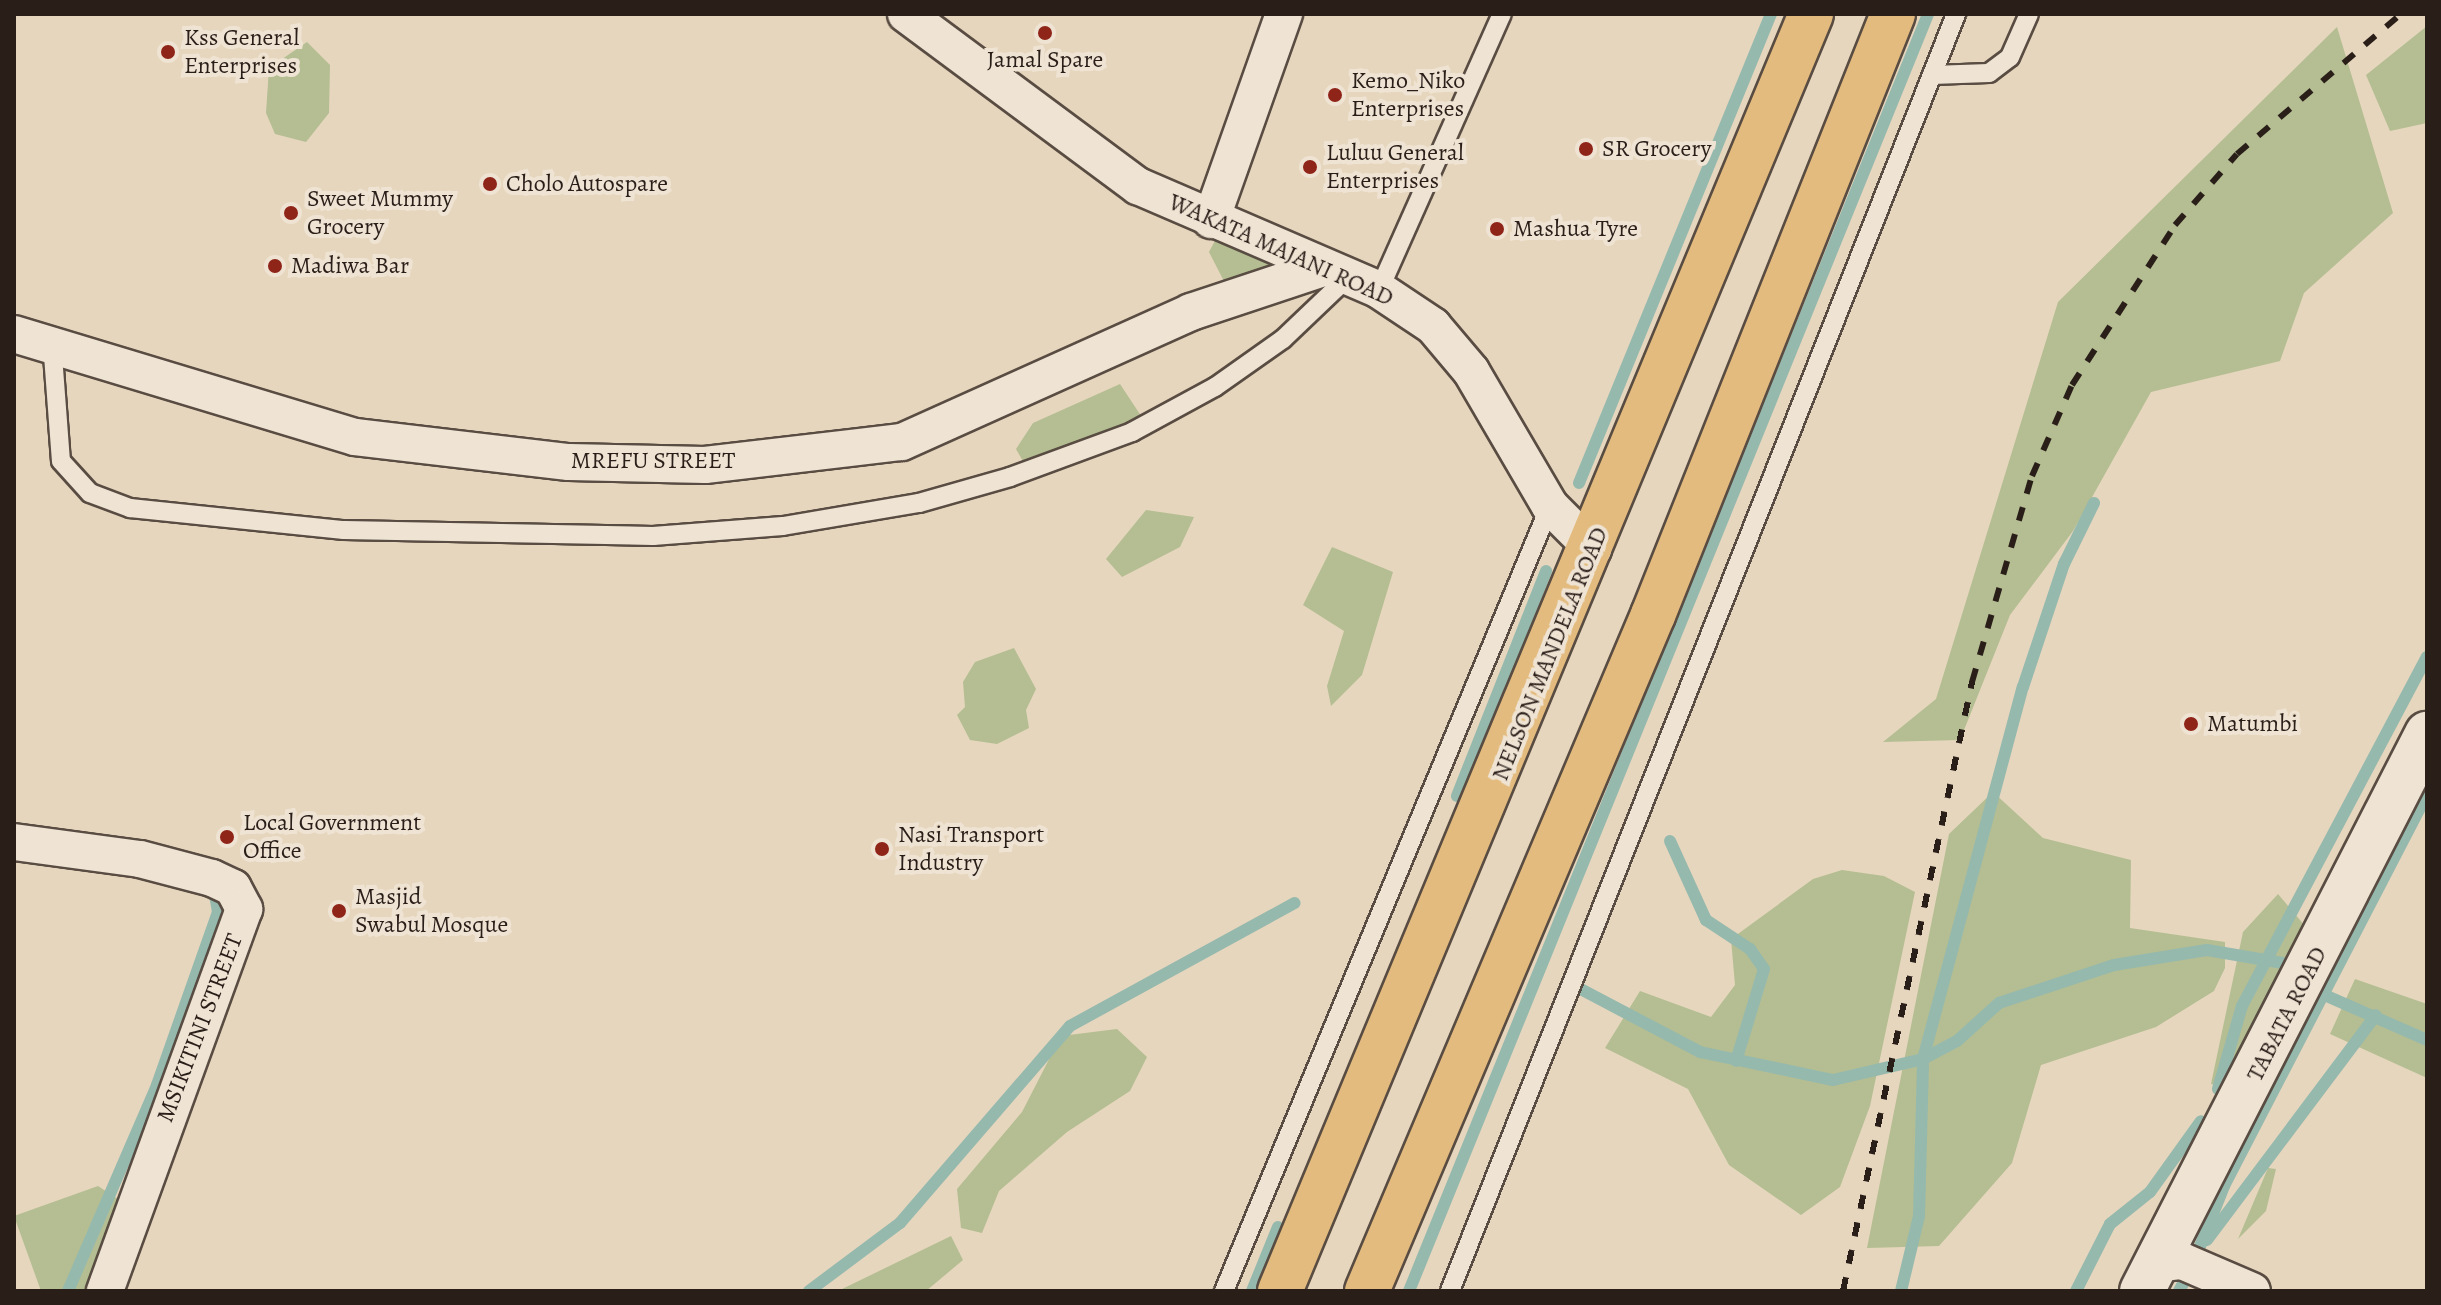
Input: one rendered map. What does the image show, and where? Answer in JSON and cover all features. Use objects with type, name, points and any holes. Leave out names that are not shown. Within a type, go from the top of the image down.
[{"type":"main road","name":"NELSON MANDELA ROAD","points":[[1280,1291],[1593,549],[1811,14]]},
{"type":"main road","points":[[1367,1291],[1653,615],[1893,14]]},
{"type":"main road","name":"TABATA ROAD","points":[[2149,1277],[2427,734]]},
{"type":"street","points":[[1211,220],[1284,14]]},
{"type":"street","name":"WAKATA MAJANI ROAD","points":[[911,16],[1138,186],[1348,279],[1433,326],[1471,371],[1550,506],[1593,549]]},
{"type":"street","name":"MREFU STREET","points":[[14,334],[52,342],[355,437],[569,462],[705,465],[902,442],[1191,312],[1348,279]]},
{"type":"street","name":"MSIKITINI STREET","points":[[14,842],[140,859],[212,878],[233,888],[244,909],[105,1291]]},
{"type":"street","points":[[2149,1277],[2182,1261],[2252,1291]]},
{"type":"lane","points":[[52,342],[61,461],[90,493],[130,508],[344,530],[653,536],[783,526],[919,503],[1010,477],[1132,432],[1215,387],[1283,339],[1348,279],[1502,14]]},
{"type":"lane","points":[[1450,1291],[1956,14]]},
{"type":"lane","points":[[1932,75],[1989,73],[2010,57],[2029,14]]},
{"type":"lane","points":[[1224,1291],[1550,506]]},
{"type":"green space","points":[[2427,26],[2427,123],[2390,131],[2366,75]]},
{"type":"green space","points":[[2337,27],[2393,213],[2304,293],[2280,361],[2151,392],[2073,531],[2010,615],[1960,740],[1883,742],[1936,699],[2058,302]]},
{"type":"green space","points":[[307,42],[330,65],[329,113],[306,142],[275,134],[266,113],[269,68]]},
{"type":"green space","points":[[1228,216],[1281,236],[1271,280],[1228,289],[1209,252]]},
{"type":"green space","points":[[1120,384],[1151,431],[1028,470],[1016,449],[1033,423]]},
{"type":"green space","points":[[1146,510],[1194,517],[1180,547],[1122,577],[1106,559]]},
{"type":"green space","points":[[1332,547],[1393,572],[1362,675],[1331,706],[1327,686],[1344,631],[1303,605]]},
{"type":"green space","points":[[1014,648],[1036,689],[1026,710],[1029,728],[997,744],[970,740],[957,715],[965,707],[963,682],[975,662]]},
{"type":"green space","points":[[1993,792],[2043,838],[2131,860],[2130,928],[2225,942],[2225,968],[2214,991],[2156,1027],[2041,1065],[2012,1163],[1939,1246],[1867,1248],[1949,834]]},
{"type":"green space","points":[[1842,870],[1884,876],[1915,892],[1870,1106],[1840,1187],[1801,1215],[1729,1165],[1688,1089],[1605,1048],[1640,991],[1711,1017],[1735,985],[1731,939],[1813,879]]},
{"type":"green space","points":[[2278,894],[2311,933],[2236,1089],[2211,1084],[2243,932]]},
{"type":"green space","points":[[2355,979],[2427,1004],[2427,1078],[2330,1034]]},
{"type":"green space","points":[[1117,1029],[1147,1057],[1130,1091],[1067,1132],[999,1191],[982,1233],[961,1228],[957,1189],[1022,1112],[1061,1036]]},
{"type":"green space","points":[[2268,1168],[2276,1169],[2266,1211],[2238,1239]]},
{"type":"green space","points":[[98,1186],[124,1203],[103,1291],[41,1291],[14,1216]]},
{"type":"green space","points":[[951,1236],[963,1260],[926,1291],[838,1291]]},
{"type":"waterway","points":[[1579,483],[1771,14]]},
{"type":"waterway","points":[[1409,1291],[1928,14]]},
{"type":"waterway","points":[[1901,1291],[1919,1216],[1923,1059],[2023,687],[2064,564],[2094,503]]},
{"type":"waterway","points":[[1457,796],[1546,571]]},
{"type":"waterway","points":[[2218,1089],[2242,1006],[2427,657]]},
{"type":"waterway","points":[[2193,1264],[2224,1186],[2427,795]]},
{"type":"waterway","points":[[1670,841],[1706,920],[1750,949],[1764,969],[1736,1061]]},
{"type":"waterway","points":[[68,1291],[157,1085],[218,912],[213,885]]},
{"type":"waterway","points":[[809,1291],[900,1223],[1070,1026],[1295,903]]},
{"type":"waterway","points":[[1573,985],[1700,1052],[1833,1080],[1923,1059],[1957,1041],[1999,1003],[2114,965],[2207,950],[2283,963]]},
{"type":"waterway","points":[[2329,997],[2427,1040]]},
{"type":"waterway","points":[[2207,1240],[2376,1015]]},
{"type":"waterway","points":[[2076,1291],[2110,1224],[2150,1192],[2201,1121]]},
{"type":"waterway","points":[[1252,1291],[1278,1227]]},
{"type":"waterway","points":[[2179,1291],[2184,1282]]},
{"type":"railway","points":[[1843,1291],[1972,682],[2032,476],[2072,385],[2175,225],[2237,154],[2401,14]]},
{"type":"place","name":"Jamal Spare","points":[[1045,33]]},
{"type":"place","name":"Kss General Enterprises","points":[[168,52]]},
{"type":"place","name":"Kemo_Niko Enterprises","points":[[1335,95]]},
{"type":"place","name":"SR Grocery","points":[[1586,149]]},
{"type":"place","name":"Luluu General Enterprises","points":[[1310,167]]},
{"type":"place","name":"Cholo Autospare","points":[[490,184]]},
{"type":"place","name":"Sweet Mummy Grocery","points":[[291,213]]},
{"type":"place","name":"Mashua Tyre","points":[[1497,229]]},
{"type":"place","name":"Madiwa Bar","points":[[275,266]]},
{"type":"place","name":"Matumbi","points":[[2191,724]]},
{"type":"place","name":"Local Government Office","points":[[227,837]]},
{"type":"place","name":"Nasi Transport Industry","points":[[882,849]]},
{"type":"place","name":"Masjid Swabul Mosque","points":[[339,911]]}]
